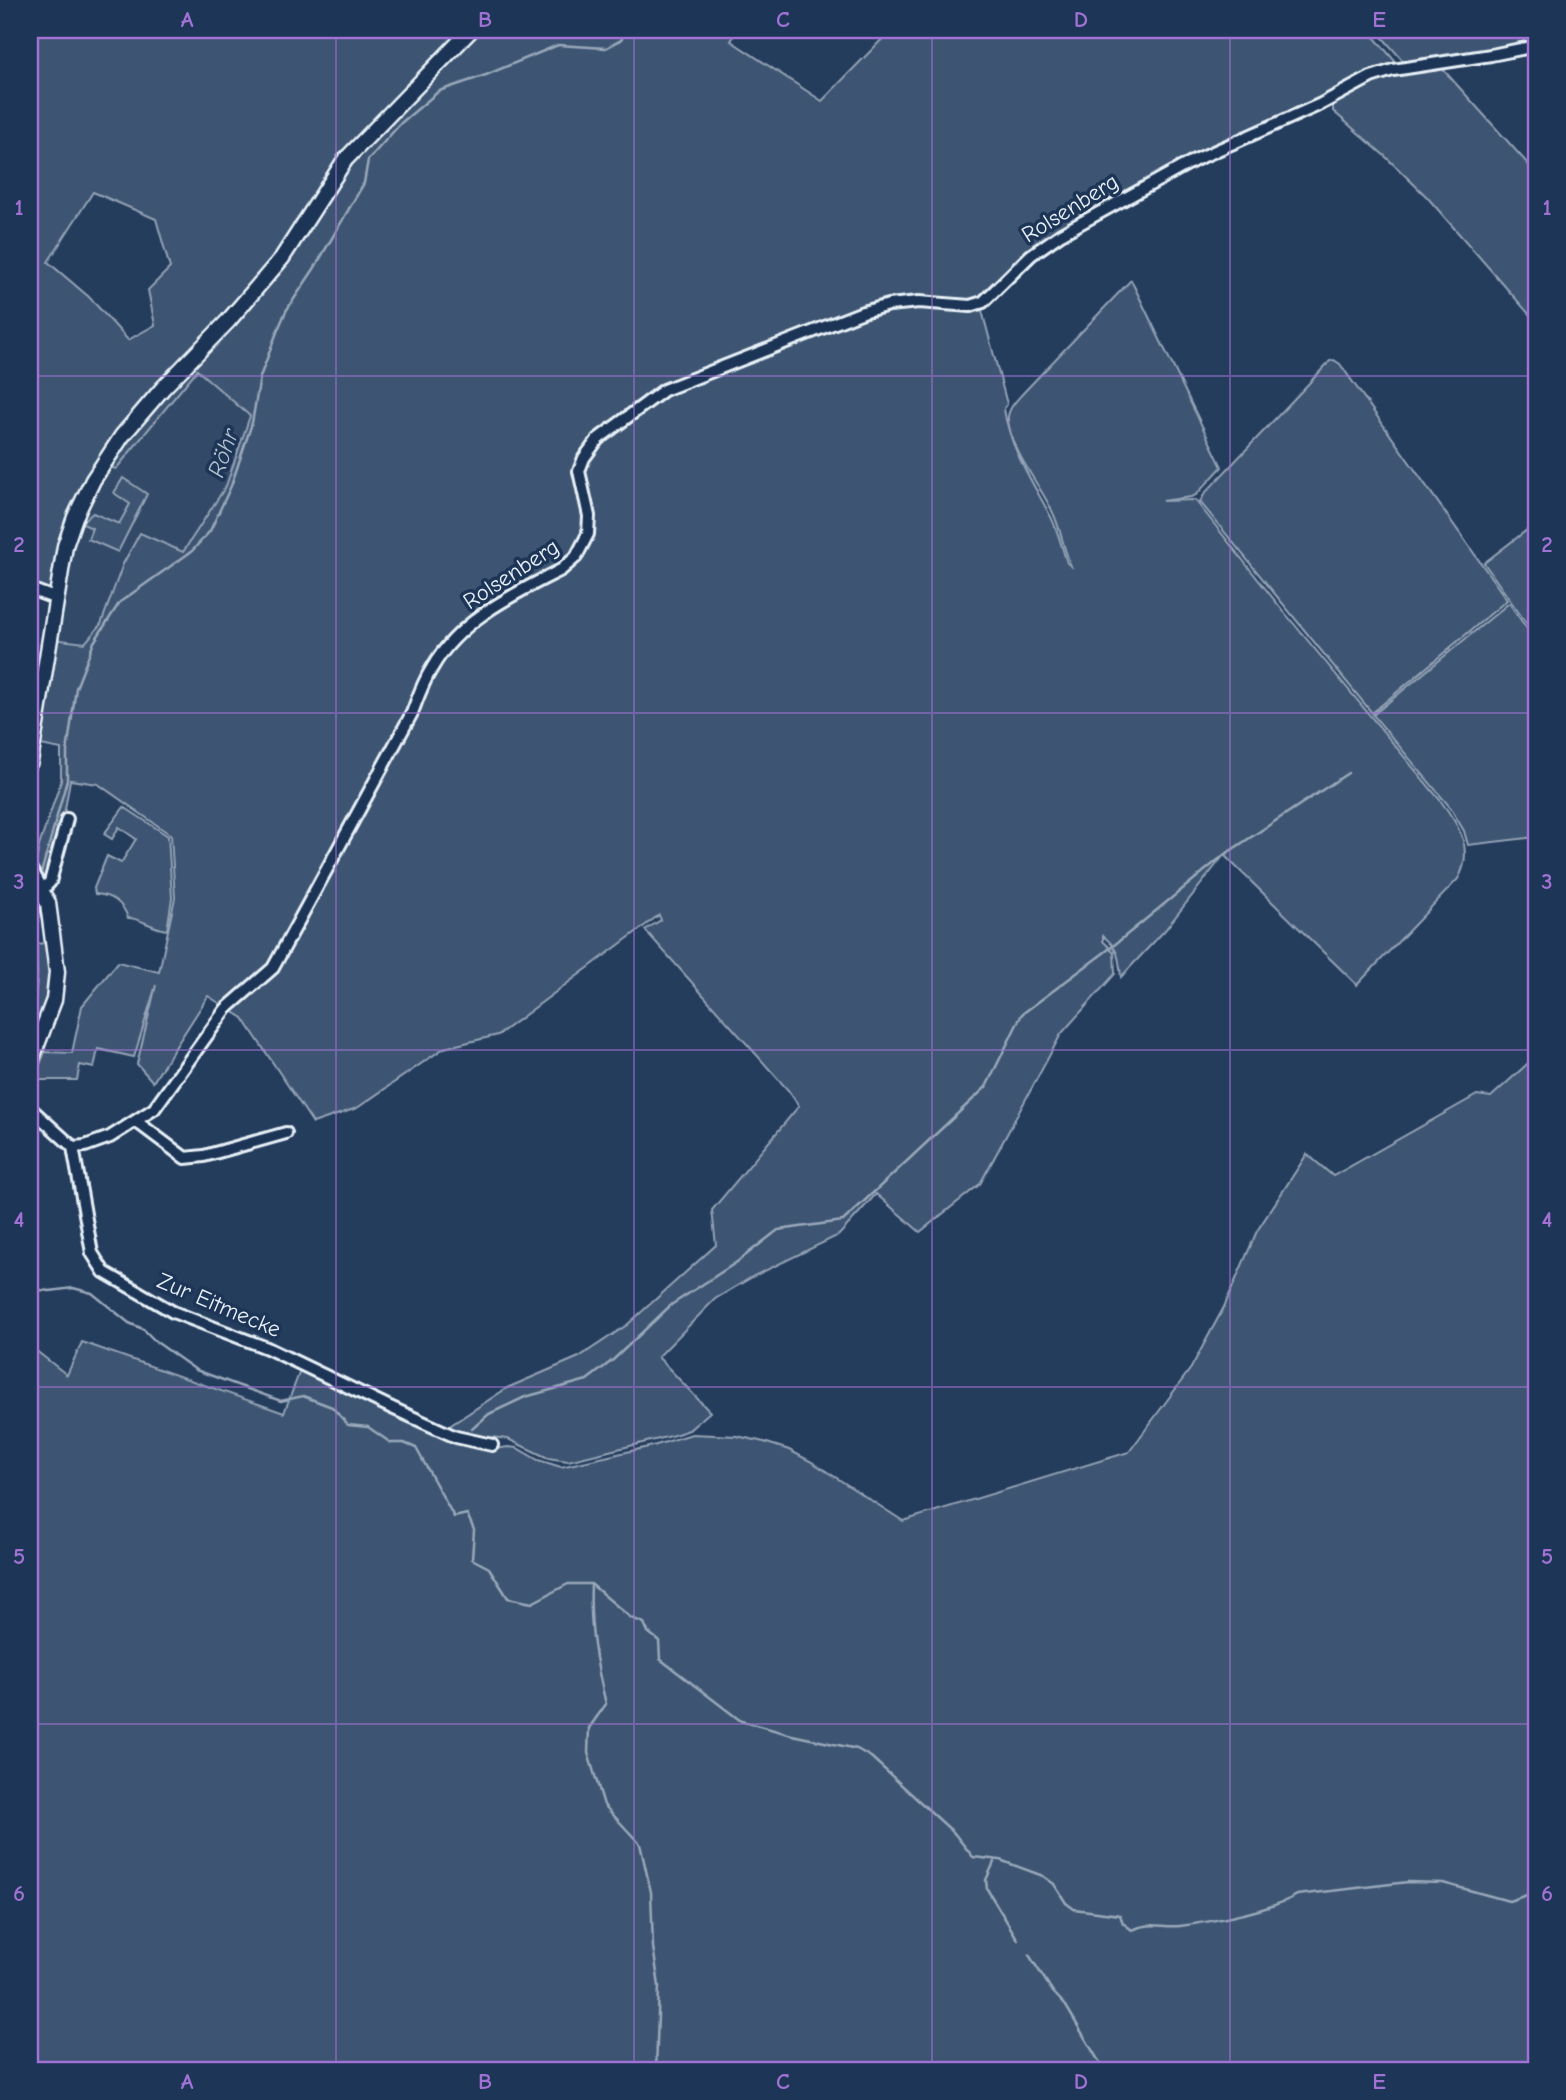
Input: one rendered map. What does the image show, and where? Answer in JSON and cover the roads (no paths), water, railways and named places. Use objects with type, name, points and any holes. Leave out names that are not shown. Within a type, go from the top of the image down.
[{"type":"main road","points":[[30,762],[65,546],[75,517],[93,480],[143,411],[229,320],[282,258],[345,160],[471,30]]},
{"type":"main road","points":[[30,1063],[54,1000],[57,972],[48,903],[37,882]]},
{"type":"street","name":"Rolsenberg","points":[[73,1147],[99,1141],[137,1122],[158,1106],[226,1009],[273,968],[412,713],[423,684],[440,654],[458,635],[490,610],[561,570],[580,552],[588,534],[589,521],[579,471],[584,458],[598,439],[675,385],[863,312],[904,302],[970,306],[983,302],[1031,255],[1045,245],[1195,160],[1321,104],[1381,73],[1536,46]]},
{"type":"street","points":[[30,589],[57,599]]},
{"type":"street","points":[[37,882],[50,881],[67,819]]},
{"type":"street","points":[[30,1108],[73,1147]]},
{"type":"street","points":[[137,1122],[185,1158],[204,1156],[286,1133]]},
{"type":"street","name":"Zur Eitmecke","points":[[73,1147],[92,1253],[99,1268],[173,1312],[226,1331],[301,1364],[456,1437],[492,1445]]},
{"type":"waterway","name":"Röhr","points":[[40,877],[67,780],[67,752],[76,688],[94,642],[120,602],[192,551],[210,531],[231,486],[252,423],[260,377],[277,332],[286,311],[364,183],[368,160],[401,123],[439,91],[558,45],[606,48],[621,40],[626,30]]},
{"type":"waterway","points":[[472,1429],[489,1414],[525,1397],[587,1380],[613,1360],[671,1305],[737,1262],[778,1230],[843,1221],[986,1087],[1022,1014],[1113,946],[1224,855],[1348,773]]},
{"type":"waterway","name":"Röhr","points":[[30,1023],[34,1011],[37,974],[35,893]]},
{"type":"waterway","points":[[30,1289],[50,1291],[73,1288],[92,1293],[196,1370],[281,1401],[303,1396],[332,1407],[348,1425],[368,1427],[391,1443],[404,1443],[416,1448],[454,1517],[467,1514],[474,1530],[472,1559],[489,1568],[508,1598],[532,1603],[568,1584],[591,1584],[631,1618],[644,1623],[648,1632],[659,1641],[660,1659],[741,1721],[857,1749],[871,1757],[954,1833],[973,1857],[1000,1860],[1043,1876],[1054,1884],[1066,1903],[1074,1909],[1120,1915],[1123,1923],[1132,1930],[1151,1925],[1180,1926],[1224,1918],[1273,1906],[1297,1895],[1408,1882],[1443,1883],[1509,1901],[1536,1892]]},
{"type":"waterway","points":[[591,1585],[594,1645],[606,1704],[589,1728],[588,1753],[604,1805],[640,1844],[651,1892],[653,1947],[659,1986],[656,2070]]},
{"type":"waterway","points":[[995,1860],[986,1880],[987,1889],[1018,1940]]},
{"type":"waterway","points":[[1029,1955],[1053,1992],[1066,2006],[1104,2070]]}]
